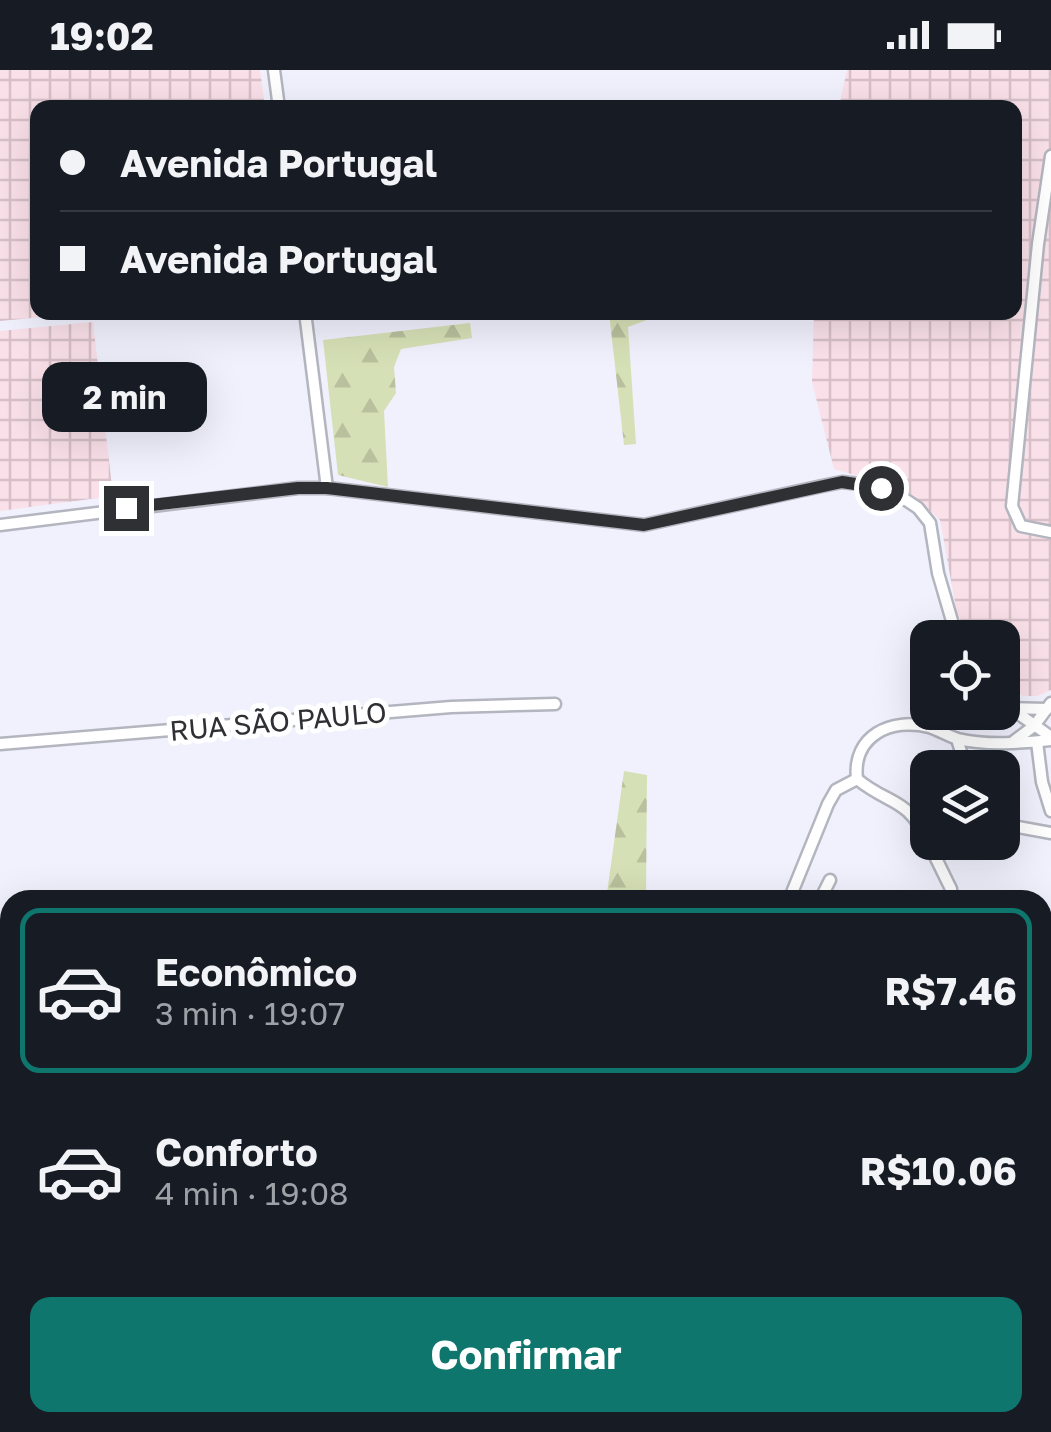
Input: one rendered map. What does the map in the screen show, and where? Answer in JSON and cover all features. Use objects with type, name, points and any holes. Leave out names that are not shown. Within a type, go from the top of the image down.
[{"type":"street","points":[[274,70],[278,100]]},
{"type":"street","points":[[1051,156],[1040,225],[1012,506],[1021,526],[1051,532]]},
{"type":"street","points":[[305,320],[327,488]]},
{"type":"street","points":[[0,524],[298,488],[327,488],[644,525],[842,482],[894,492],[918,508],[930,523],[938,573],[952,620]]},
{"type":"street","name":"RUA SÃO PAULO","points":[[0,744],[451,707],[556,704]]},
{"type":"street","points":[[1020,706],[1049,707]]},
{"type":"street","points":[[1014,742],[1049,707]]},
{"type":"street","points":[[1020,716],[1051,739]]},
{"type":"street","points":[[910,812],[857,779],[859,754],[872,734],[882,728],[928,726],[958,739],[1051,739]]},
{"type":"street","points":[[958,739],[961,750]]},
{"type":"street","points":[[1037,742],[1042,782],[1051,811]]},
{"type":"street","points":[[793,890],[836,790],[857,779]]},
{"type":"street","points":[[1020,828],[1051,834]]},
{"type":"street","points":[[937,860],[949,890]]},
{"type":"street","points":[[825,890],[830,880]]},
{"type":"shaded area","points":[[0,70],[260,70],[264,100],[30,100],[30,318],[0,321]]},
{"type":"shaded area","points":[[847,70],[1051,70],[1051,690],[1037,696],[1020,694],[1020,620],[960,620],[940,520],[906,490],[834,469],[812,382],[814,320],[1022,320],[1022,100],[841,100]]},
{"type":"shaded area","points":[[93,322],[113,496],[0,511],[0,331]]},
{"type":"green space","points":[[610,320],[647,320],[628,327],[636,444],[624,445]]},
{"type":"green space","points":[[470,323],[472,338],[401,349],[394,367],[396,393],[384,411],[388,487],[338,475],[323,340]]},
{"type":"green space","points":[[624,771],[647,775],[646,890],[607,890]]},
{"type":"route","points":[[126,508],[327,488],[644,525],[842,482],[881,488]]}]
